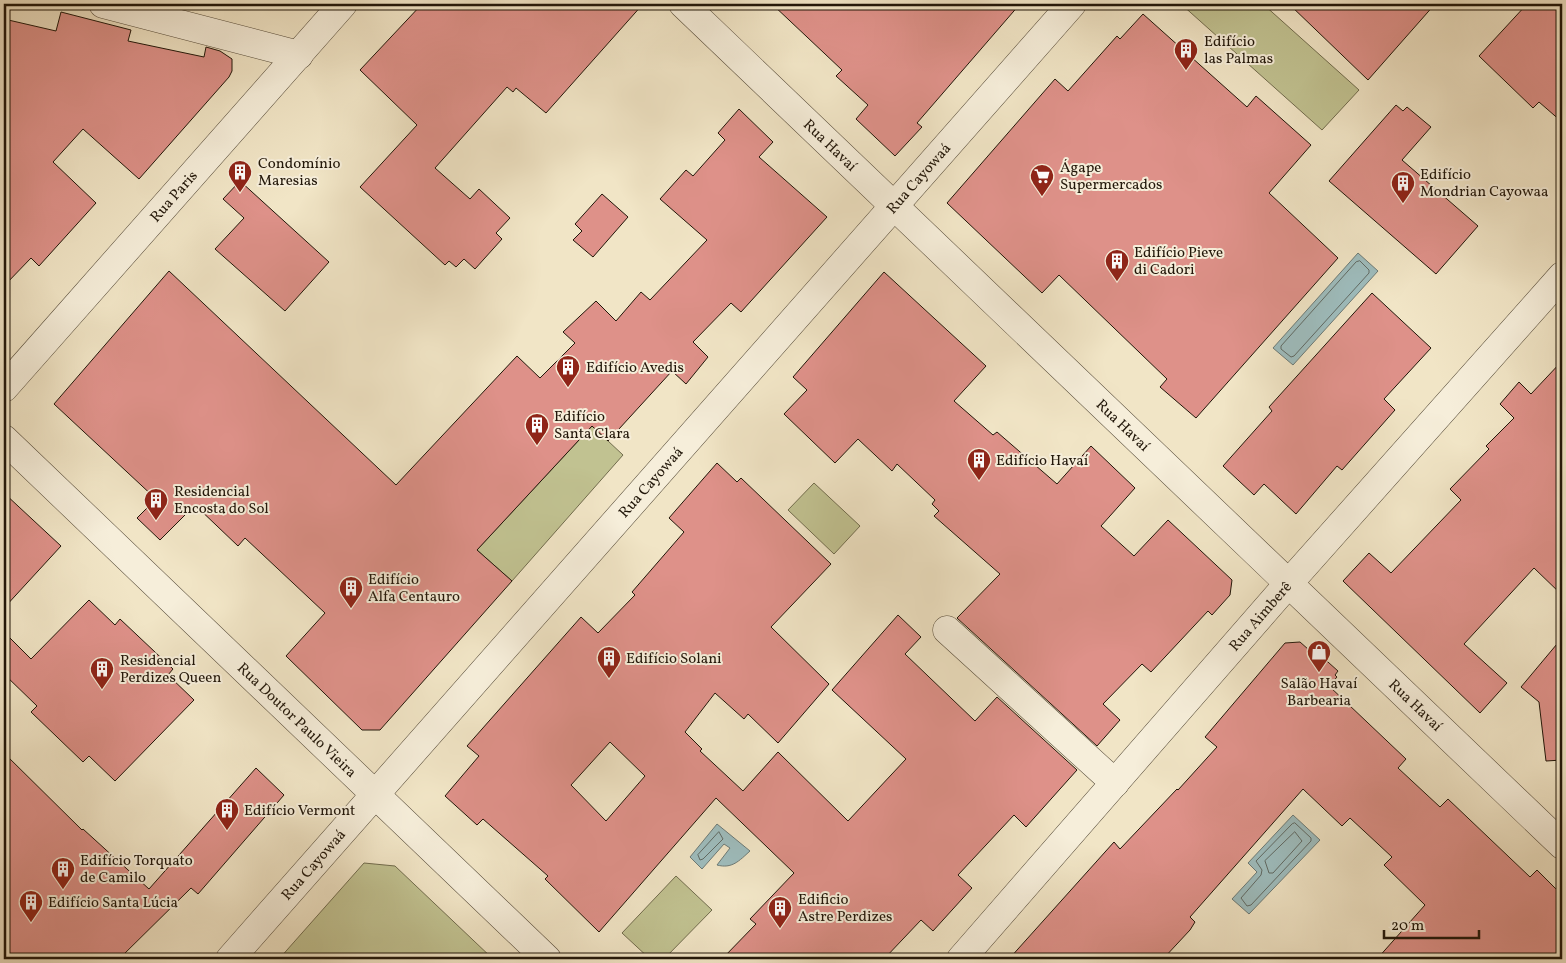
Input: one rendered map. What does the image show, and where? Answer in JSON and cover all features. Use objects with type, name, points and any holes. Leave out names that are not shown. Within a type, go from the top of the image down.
[{"type":"street","points":[[103,4],[299,55]]},
{"type":"street","name":"Rua Paris","points":[[4,388],[343,4]]},
{"type":"street","name":"Rua Havaí","points":[[683,4],[1562,845]]},
{"type":"street","name":"Rua Cayowaá","points":[[230,959],[1072,4]]},
{"type":"street","name":"Rua Aimberê","points":[[974,955],[1115,783],[1288,584],[1562,276]]},
{"type":"street","name":"Rua Doutor Paulo Vieira","points":[[4,439],[547,959]]},
{"type":"street","points":[[947,630],[1115,783]]},
{"type":"green space","points":[[1181,4],[1263,4],[1359,90],[1322,130]]},
{"type":"green space","points":[[592,426],[623,455],[512,581],[477,550]]},
{"type":"green space","points":[[814,483],[860,526],[834,554],[788,510]]},
{"type":"green space","points":[[364,863],[395,866],[493,959],[279,959]]},
{"type":"green space","points":[[676,876],[712,910],[664,959],[650,959],[622,933]]},
{"type":"water","points":[[1358,253],[1378,271],[1293,365],[1273,348]]},
{"type":"water","points":[[1293,815],[1320,840],[1249,914],[1232,899],[1257,872],[1248,863]]},
{"type":"water","points":[[717,824],[750,851],[739,861],[731,865],[717,865],[730,848],[724,844],[702,869],[690,857]]},
{"type":"building","points":[[422,4],[643,4],[546,113],[516,88],[513,92],[507,87],[435,168],[470,199],[479,189],[510,218],[496,233],[502,239],[475,269],[464,259],[456,267],[449,261],[445,265],[360,187],[417,125],[360,70]]},
{"type":"building","points":[[772,4],[1020,4],[917,123],[922,127],[895,156],[856,119],[868,105],[836,76],[842,70]]},
{"type":"building","points":[[1289,4],[1435,4],[1368,80]]},
{"type":"building","points":[[1527,4],[1562,4],[1562,122],[1539,102],[1533,108],[1479,56]]},
{"type":"building","points":[[61,12],[131,30],[128,41],[204,57],[206,47],[220,51],[232,59],[232,71],[229,77],[139,179],[83,129],[53,162],[96,203],[39,266],[31,258],[4,286],[4,19],[56,31]]},
{"type":"building","points":[[1143,14],[1247,107],[1256,96],[1311,145],[1269,193],[1338,258],[1196,418],[1160,387],[1167,379],[1059,275],[1042,293],[947,203],[1055,79],[1068,91],[1117,36],[1120,39]]},
{"type":"building","name":"Edifício Mondrian Cayowaa","points":[[1396,105],[1403,111],[1407,107],[1431,127],[1402,160],[1478,226],[1436,274],[1329,181]]},
{"type":"building","points":[[739,109],[773,142],[759,157],[827,217],[741,312],[731,303],[693,342],[708,357],[686,384],[672,371],[608,441],[592,426],[477,550],[512,581],[380,730],[362,730],[286,656],[325,613],[245,538],[238,546],[195,505],[160,540],[137,518],[156,499],[54,404],[169,271],[396,485],[517,356],[540,378],[575,343],[563,332],[596,301],[616,321],[641,292],[650,300],[707,240],[660,199],[686,170],[693,176],[725,140],[718,133]]},
{"type":"building","points":[[240,181],[329,262],[285,311],[215,249],[244,218],[223,199]]},
{"type":"building","points":[[602,194],[628,217],[593,257],[573,240],[582,231],[575,224]]},
{"type":"building","points":[[884,272],[986,366],[954,401],[993,435],[997,432],[1057,484],[1091,446],[1135,488],[1101,526],[1134,556],[1168,520],[1232,580],[1230,595],[1212,615],[1208,611],[1151,672],[1142,664],[1103,704],[1120,720],[1097,746],[957,618],[1000,574],[934,516],[939,511],[932,504],[935,500],[897,464],[892,471],[858,439],[835,463],[784,414],[807,390],[793,377]]},
{"type":"building","points":[[1372,293],[1431,348],[1384,399],[1395,410],[1342,470],[1337,466],[1296,514],[1264,484],[1254,495],[1223,466],[1272,411],[1269,407]]},
{"type":"building","points":[[1562,361],[1562,595],[1534,568],[1464,644],[1507,683],[1480,713],[1343,581],[1369,553],[1391,573],[1461,500],[1450,489],[1489,449],[1486,446],[1514,418],[1500,404],[1519,382],[1531,394]]},
{"type":"building","points":[[717,463],[737,482],[741,478],[831,564],[771,627],[829,684],[778,743],[748,714],[744,719],[715,693],[685,732],[702,749],[700,751],[743,791],[778,752],[848,821],[906,759],[832,690],[898,615],[921,637],[905,654],[975,721],[997,697],[1077,770],[1026,827],[1014,815],[958,875],[972,888],[933,931],[921,920],[884,959],[722,959],[756,924],[750,919],[794,873],[716,798],[599,932],[545,879],[548,876],[483,819],[477,825],[445,796],[479,756],[467,746],[581,617],[598,633],[635,595],[632,592],[684,532],[669,518]],"holes":[[[610,742],[645,776],[606,821],[571,785]]]},
{"type":"building","points":[[4,493],[61,546],[4,608]]},
{"type":"building","name":"Residencial Perdizes Queen","points":[[89,600],[115,625],[120,619],[173,669],[168,675],[194,700],[115,781],[89,756],[83,762],[31,712],[37,706],[4,674],[4,632],[31,659]]},
{"type":"building","points":[[1562,638],[1562,760],[1546,761],[1539,702],[1521,687]]},
{"type":"building","points":[[1300,642],[1317,657],[1319,654],[1338,671],[1335,675],[1337,677],[1329,686],[1406,759],[1398,768],[1440,807],[1448,799],[1530,877],[1537,870],[1562,895],[1562,959],[1377,959],[1425,905],[1384,865],[1392,857],[1350,818],[1342,826],[1303,789],[1190,917],[1195,922],[1190,930],[1163,959],[1009,959],[1114,842],[1120,849],[1217,747],[1205,737],[1285,643]]},
{"type":"building","points":[[4,753],[82,830],[149,889],[256,768],[284,795],[198,894],[191,888],[119,959],[4,959]]},
{"type":"place","name":"Edifício las Palmas","points":[[1186,71]]},
{"type":"place","name":"Condomínio Maresias","points":[[240,193]]},
{"type":"place","name":"Ágape Supermercados","points":[[1042,197]]},
{"type":"place","name":"Edifício Mondrian Cayowaa","points":[[1403,204]]},
{"type":"place","name":"Edifício Pieve di Cadori","points":[[1117,282]]},
{"type":"place","name":"Edifício Avedis","points":[[568,388]]},
{"type":"place","name":"Edifício Santa Clara","points":[[537,446]]},
{"type":"place","name":"Edifício Havaí","points":[[979,481]]},
{"type":"place","name":"Residencial Encosta do Sol","points":[[156,521]]},
{"type":"place","name":"Edifício Alfa Centauro","points":[[351,609]]},
{"type":"place","name":"Salão Havaí Barbearia","points":[[1319,673]]},
{"type":"place","name":"Edifício Solani","points":[[609,679]]},
{"type":"place","name":"Residencial Perdizes Queen","points":[[102,690]]},
{"type":"place","name":"Edifício Vermont","points":[[227,831]]},
{"type":"place","name":"Edifício Torquato de Camilo","points":[[63,890]]},
{"type":"place","name":"Edifício Santa Lúcia","points":[[31,923]]},
{"type":"place","name":"Edificio Astre Perdizes","points":[[780,929]]}]
